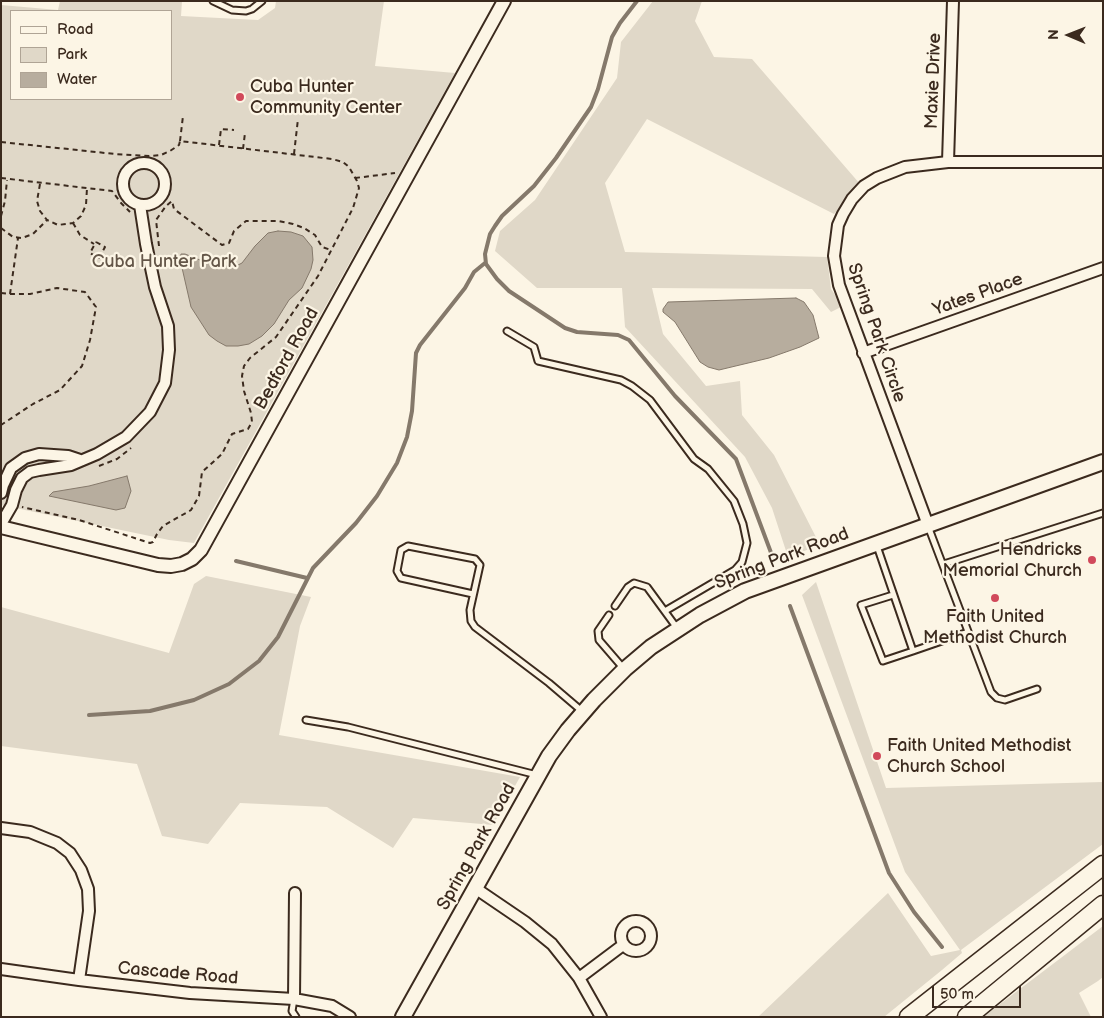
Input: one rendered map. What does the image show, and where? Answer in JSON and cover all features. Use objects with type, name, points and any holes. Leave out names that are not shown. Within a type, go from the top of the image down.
[{"type":"highway","points":[[909,1017],[1103,865]]},
{"type":"highway","points":[[967,1017],[1103,905]]},
{"type":"main road","name":"Spring Park Road","points":[[403,1017],[554,749],[583,712],[624,669],[651,647],[721,602],[745,591],[1103,462]]},
{"type":"street","name":"Bedford Road","points":[[1,526],[158,565],[171,566],[182,564],[201,550],[504,1]]},
{"type":"street","name":"Maxie Drive","points":[[948,162],[953,1]]},
{"type":"street","name":"Spring Park Circle","points":[[928,525],[835,270],[835,241],[841,219],[852,199],[864,186],[876,178],[905,167],[948,162],[1103,162]]},
{"type":"street","points":[[146,164],[158,169],[164,181],[164,188],[158,199],[147,205],[140,205],[128,198],[123,184],[128,171],[133,167],[146,164]]},
{"type":"street","points":[[1,526],[12,505],[22,478],[30,472],[70,465],[97,454],[126,438],[150,412],[164,383],[169,350],[168,326],[155,287],[140,205]]},
{"type":"street","name":"Yates Place","points":[[864,353],[1103,268]]},
{"type":"street","points":[[1,493],[11,468],[25,458],[39,454],[68,456],[80,460]]},
{"type":"street","points":[[1,828],[30,832],[57,843],[70,853],[81,870],[88,889],[89,911],[79,980]]},
{"type":"street","points":[[476,888],[525,922],[552,944],[579,978],[601,1017]]},
{"type":"street","points":[[294,999],[295,893]]},
{"type":"street","points":[[579,978],[623,945]]},
{"type":"street","name":"Cascade Road","points":[[1,969],[220,996],[294,999],[332,1006],[350,1017]]},
{"type":"lane","points":[[213,1],[232,10],[246,11],[262,1]]},
{"type":"lane","points":[[507,331],[534,347],[538,361],[621,380],[632,386],[650,400],[694,459],[708,469],[734,501],[743,524],[747,543],[742,562],[735,570],[665,611]]},
{"type":"lane","points":[[944,564],[1103,513]]},
{"type":"lane","points":[[928,525],[991,692],[997,698],[1005,700],[1037,689]]},
{"type":"lane","points":[[876,543],[913,651]]},
{"type":"lane","points":[[473,594],[401,578],[397,571],[401,550],[408,546],[475,559],[480,564],[473,594],[471,615],[471,621],[475,627],[549,683],[583,712]]},
{"type":"lane","points":[[615,606],[628,587],[634,583],[647,587],[678,629]]},
{"type":"lane","points":[[893,595],[861,605],[883,661],[968,632]]},
{"type":"lane","points":[[609,615],[598,632],[599,640],[624,669]]},
{"type":"lane","points":[[306,720],[348,727],[538,775]]},
{"type":"lane","points":[[294,999],[292,1011],[296,1017]]},
{"type":"path","points":[[1,142],[114,154],[161,155],[180,145],[183,116]]},
{"type":"path","points":[[294,154],[295,132],[298,119]]},
{"type":"path","points":[[219,145],[221,129],[234,130]]},
{"type":"path","points":[[243,149],[245,134]]},
{"type":"path","points":[[18,506],[79,520],[142,541],[153,542],[163,526],[191,510],[199,496],[202,472],[222,454],[232,434],[248,429],[251,426],[252,413],[244,391],[242,376],[244,366],[250,358],[268,345],[282,330],[318,276],[357,197],[359,188],[355,178],[348,167],[338,160],[180,141]]},
{"type":"path","points":[[355,178],[391,175],[397,172]]},
{"type":"path","points":[[1,178],[114,192],[134,218],[158,218]]},
{"type":"path","points":[[1,216],[5,202],[7,180]]},
{"type":"path","points":[[40,183],[37,198],[38,207],[41,214],[47,220],[58,225],[73,223],[81,216],[85,209],[87,188]]},
{"type":"path","points":[[159,249],[156,229],[158,218],[172,202],[174,209],[224,246],[229,243],[236,229],[246,222],[286,222],[298,225],[311,232],[317,237],[322,247],[331,250]]},
{"type":"path","points":[[1,228],[9,235],[18,238],[30,236],[47,220]]},
{"type":"path","points":[[73,223],[80,234],[94,245]]},
{"type":"path","points":[[10,294],[18,238]]},
{"type":"path","points":[[96,242],[105,247],[99,258],[90,253],[94,245],[96,242]]},
{"type":"path","points":[[1,293],[30,294],[57,288],[85,292],[96,307],[90,340],[82,366],[60,390],[33,404],[1,425]]},
{"type":"path","points":[[96,467],[105,465],[133,446]]},
{"type":"path","points":[[23,507],[24,501]]},
{"type":"green space","name":"Cuba Hunter Park","points":[[60,1],[182,1],[181,16],[258,20],[275,8],[276,1],[384,1],[375,66],[455,73],[194,543],[169,540],[1,505],[1,5],[58,10]]},
{"type":"green space","points":[[653,1],[702,1],[695,21],[714,57],[752,59],[860,184],[834,214],[647,119],[605,183],[625,252],[827,257],[831,289],[843,306],[831,312],[812,289],[652,288],[663,334],[706,386],[740,381],[742,415],[774,455],[820,545],[788,557],[772,508],[745,457],[625,327],[622,288],[537,288],[495,251],[500,231],[535,200],[617,78],[621,42]]},
{"type":"green space","points":[[206,576],[311,597],[300,626],[279,735],[520,777],[493,825],[413,818],[393,848],[327,807],[240,803],[208,844],[162,836],[137,764],[1,746],[1,607],[169,653],[194,584]]},
{"type":"green space","points":[[816,582],[886,788],[1103,782],[1103,844],[961,950],[962,953],[884,1017],[758,1017],[888,893],[931,956],[960,950],[905,872],[802,595]]},
{"type":"green space","points":[[1103,926],[1103,977],[1079,993],[1091,1017],[983,1017]]},
{"type":"water","points":[[278,231],[291,232],[303,236],[312,247],[313,260],[311,269],[302,288],[289,300],[274,324],[262,336],[249,344],[226,346],[209,335],[191,307],[180,259],[181,254],[205,262],[224,266],[236,266],[242,263],[268,233]]},
{"type":"water","points":[[796,298],[804,302],[813,315],[819,338],[769,358],[719,370],[708,367],[700,362],[675,322],[663,312],[668,302]]},
{"type":"water","points":[[127,476],[131,491],[125,508],[116,510],[49,496],[53,492],[89,486]]},
{"type":"waterway","points":[[637,1],[612,37],[598,89],[591,107],[534,186],[502,216],[495,226],[490,234],[485,254],[486,264],[509,291],[565,328],[577,332],[618,335],[629,340],[675,396],[736,459],[773,558]]},
{"type":"waterway","points":[[89,715],[150,711],[194,700],[229,684],[259,661],[278,637],[313,568],[356,523],[377,496],[397,463],[407,437],[412,411],[416,353],[420,345],[465,288],[474,272],[485,263]]},
{"type":"waterway","points":[[236,561],[307,578]]},
{"type":"waterway","points":[[790,606],[889,873],[914,912],[942,947]]},
{"type":"place","name":"Cuba Hunter Community Center","points":[[240,97]]},
{"type":"place","name":"Hendricks Memorial Church","points":[[1092,560]]},
{"type":"place","name":"Faith United Methodist Church","points":[[995,598]]},
{"type":"place","name":"Faith United Methodist Church School","points":[[877,756]]}]
